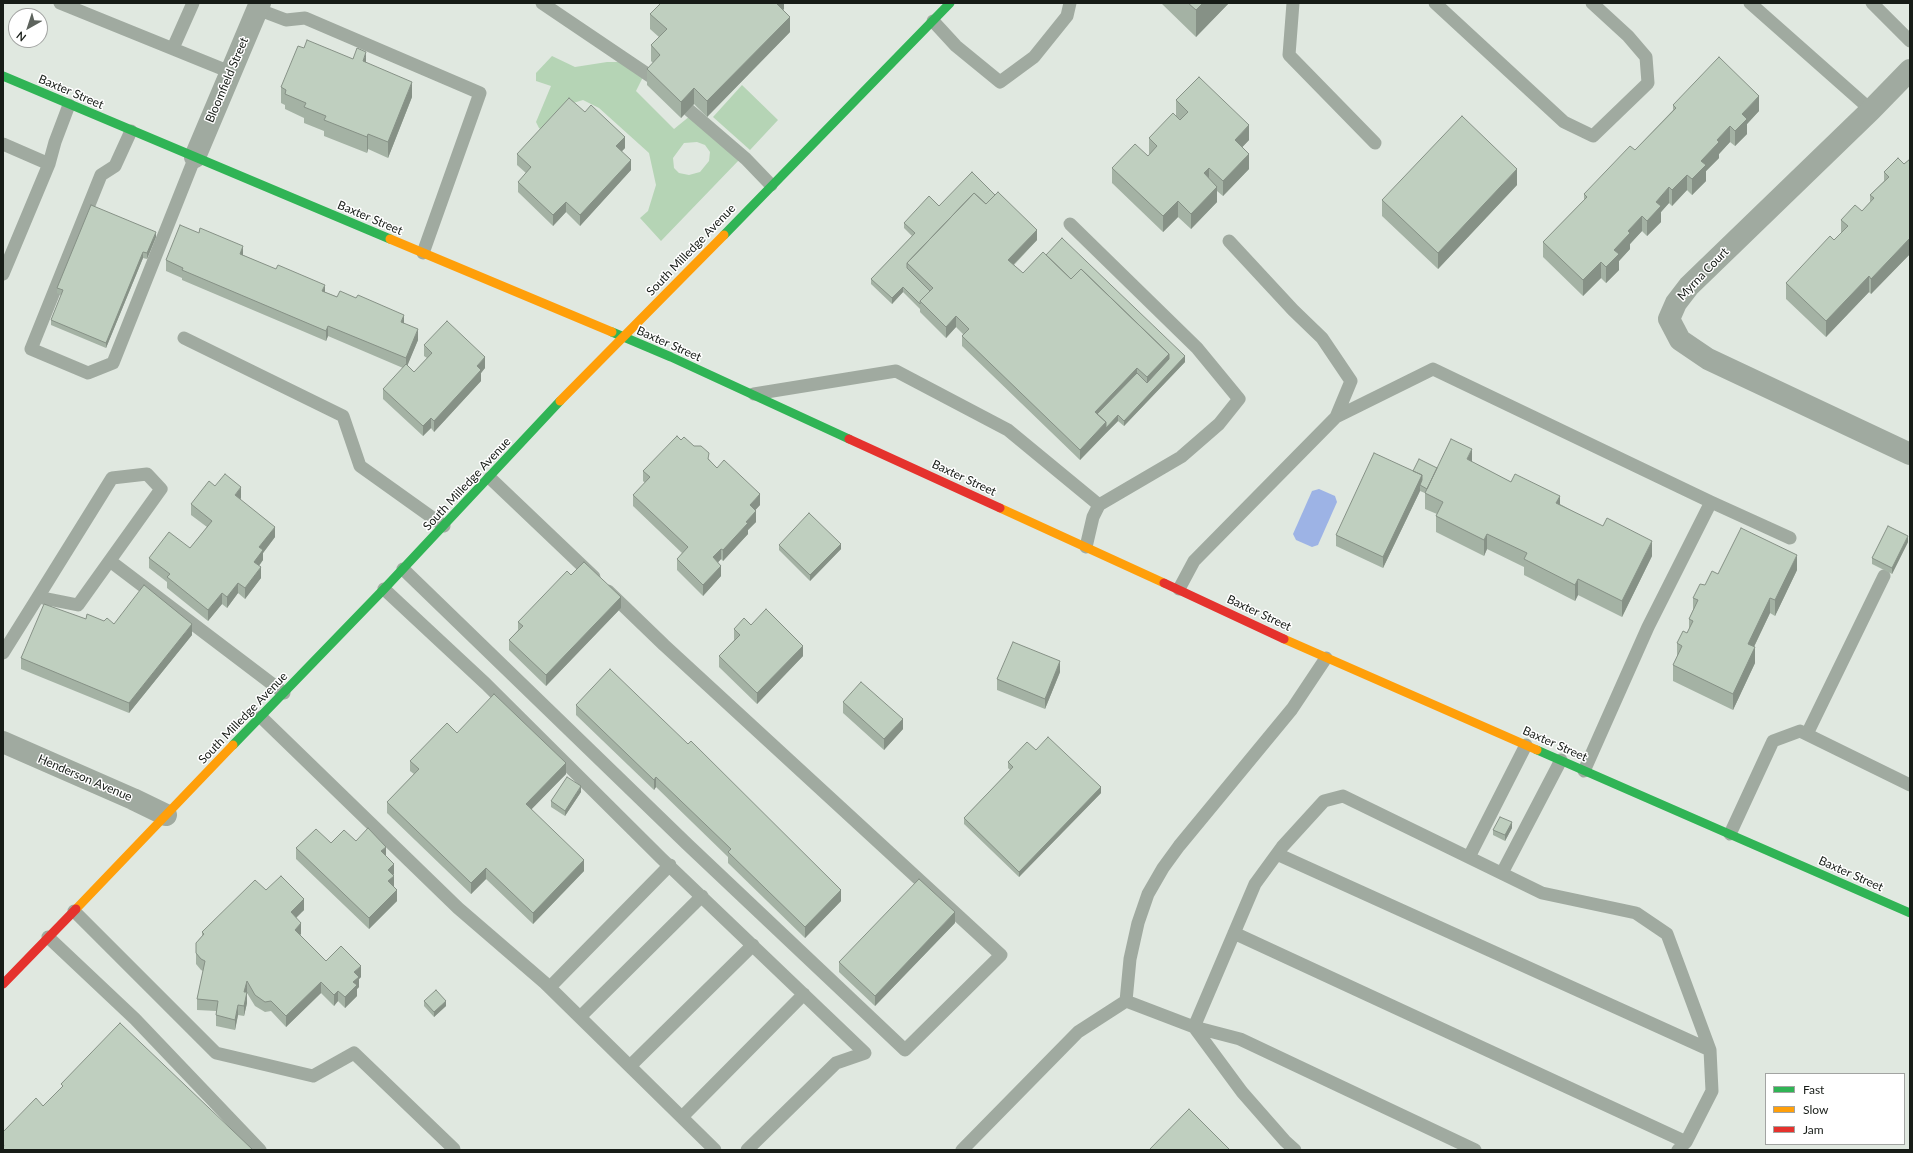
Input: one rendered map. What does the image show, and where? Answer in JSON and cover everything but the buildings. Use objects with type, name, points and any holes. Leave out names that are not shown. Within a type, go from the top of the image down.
[{"type":"main road","name":"South Milledge Avenue","points":[[3,984],[384,589],[490,478],[583,377],[659,302],[950,3]]},
{"type":"main road","name":"Baxter Street","points":[[3,76],[68,105],[131,130],[623,337],[1179,589],[1326,658],[1526,744],[1584,771],[1910,913]]},
{"type":"street","name":"Bloomfield Street","points":[[195,157],[259,6]]},
{"type":"street","name":"Myrna Court","points":[[1910,70],[1871,110],[1689,286],[1676,303],[1668,320],[1680,340],[1708,359],[1910,454]]},
{"type":"street","name":"Henderson Avenue","points":[[3,742],[166,815]]},
{"type":"lane","points":[[60,3],[230,72]]},
{"type":"lane","points":[[173,48],[193,3]]},
{"type":"lane","points":[[542,3],[653,78]]},
{"type":"lane","points":[[933,21],[956,46],[1000,82],[1034,57],[1068,16],[1070,3]]},
{"type":"lane","points":[[1293,3],[1288,55],[1375,143]]},
{"type":"lane","points":[[1435,3],[1564,122],[1594,136],[1648,83],[1646,57],[1628,36],[1592,3]]},
{"type":"lane","points":[[1750,3],[1871,110]]},
{"type":"lane","points":[[1872,3],[1910,41]]},
{"type":"lane","points":[[259,6],[286,20],[304,18],[480,93],[423,253]]},
{"type":"lane","points":[[3,274],[49,164],[68,105]]},
{"type":"lane","points":[[689,110],[746,159],[772,185]]},
{"type":"lane","points":[[131,130],[115,166],[101,175],[31,349],[88,373],[113,363],[195,157]]},
{"type":"lane","points":[[3,144],[49,164]]},
{"type":"lane","points":[[1070,224],[1197,348],[1239,399],[1219,424],[1180,457],[1099,505],[1093,517],[1086,547]]},
{"type":"lane","points":[[1229,241],[1292,310],[1322,338],[1351,381],[1336,417]]},
{"type":"lane","points":[[184,338],[343,416],[360,466],[444,526]]},
{"type":"lane","points":[[1179,589],[1194,561],[1336,417],[1433,369],[1711,502],[1790,538]]},
{"type":"lane","points":[[750,394],[896,370],[1008,430],[1099,505]]},
{"type":"lane","points":[[3,654],[38,597],[112,478],[146,474],[161,489],[78,605],[38,597]]},
{"type":"lane","points":[[403,569],[687,844],[905,1050],[1001,955],[634,616],[490,478]]},
{"type":"lane","points":[[1584,771],[1648,627],[1711,502]]},
{"type":"lane","points":[[110,562],[284,693]]},
{"type":"lane","points":[[1807,734],[1884,576]]},
{"type":"lane","points":[[384,589],[486,684],[670,865],[865,1053],[836,1063],[747,1150]]},
{"type":"lane","points":[[1126,1001],[1130,959],[1138,923],[1148,894],[1179,846],[1292,709],[1326,658]]},
{"type":"lane","points":[[261,717],[458,908],[550,988],[715,1150]]},
{"type":"lane","points":[[1730,834],[1773,741],[1800,730],[1910,785]]},
{"type":"lane","points":[[1469,857],[1526,744]]},
{"type":"lane","points":[[1502,874],[1561,760]]},
{"type":"lane","points":[[1194,1027],[1234,932],[1255,884],[1277,854],[1324,802],[1343,796],[1542,893],[1636,913],[1667,934],[1710,1050],[1712,1091],[1682,1146],[1234,932]]},
{"type":"lane","points":[[1277,854],[1710,1050]]},
{"type":"lane","points":[[550,988],[670,865]]},
{"type":"lane","points":[[580,1017],[702,896]]},
{"type":"lane","points":[[74,911],[216,1053],[313,1076],[354,1054],[454,1149]]},
{"type":"lane","points":[[48,937],[135,1019],[260,1150]]},
{"type":"lane","points":[[630,1066],[753,945]]},
{"type":"lane","points":[[682,1117],[804,994]]},
{"type":"lane","points":[[1126,1001],[1194,1027],[1240,1039],[1475,1150]]},
{"type":"lane","points":[[962,1150],[1078,1032],[1126,1001]]},
{"type":"lane","points":[[1194,1027],[1242,1092],[1285,1141],[1295,1150]]},
{"type":"green space","points":[[552,56],[575,67],[607,62],[626,62],[644,75],[636,91],[674,129],[690,116],[739,160],[661,241],[640,218],[648,211],[656,185],[649,153],[599,108],[583,100],[567,105],[543,131],[539,128],[536,122],[551,86],[536,81],[536,73]],"holes":[[[697,142],[705,145],[710,152],[709,161],[700,172],[689,175],[679,173],[674,168],[673,158],[684,143]]]},
{"type":"green space","points":[[742,85],[778,120],[750,150],[713,117]]},
{"type":"water","points":[[1319,489],[1335,496],[1337,502],[1318,545],[1312,547],[1296,540],[1293,534],[1312,491]]},
{"type":"traffic: fast","points":[[724,235],[950,3]]},
{"type":"traffic: fast","points":[[3,76],[390,239]]},
{"type":"traffic: fast","points":[[612,332],[671,357],[849,439]]},
{"type":"traffic: fast","points":[[233,745],[384,589],[560,401]]},
{"type":"traffic: fast","points":[[1537,750],[1910,913]]},
{"type":"traffic: slow","points":[[560,401],[724,235]]},
{"type":"traffic: slow","points":[[390,239],[612,332]]},
{"type":"traffic: slow","points":[[1000,508],[1164,583]]},
{"type":"traffic: slow","points":[[1284,639],[1537,750]]},
{"type":"traffic: slow","points":[[76,909],[233,745]]},
{"type":"traffic: jam","points":[[849,439],[1000,508]]},
{"type":"traffic: jam","points":[[1164,583],[1284,639]]},
{"type":"traffic: jam","points":[[3,984],[76,909]]}]
